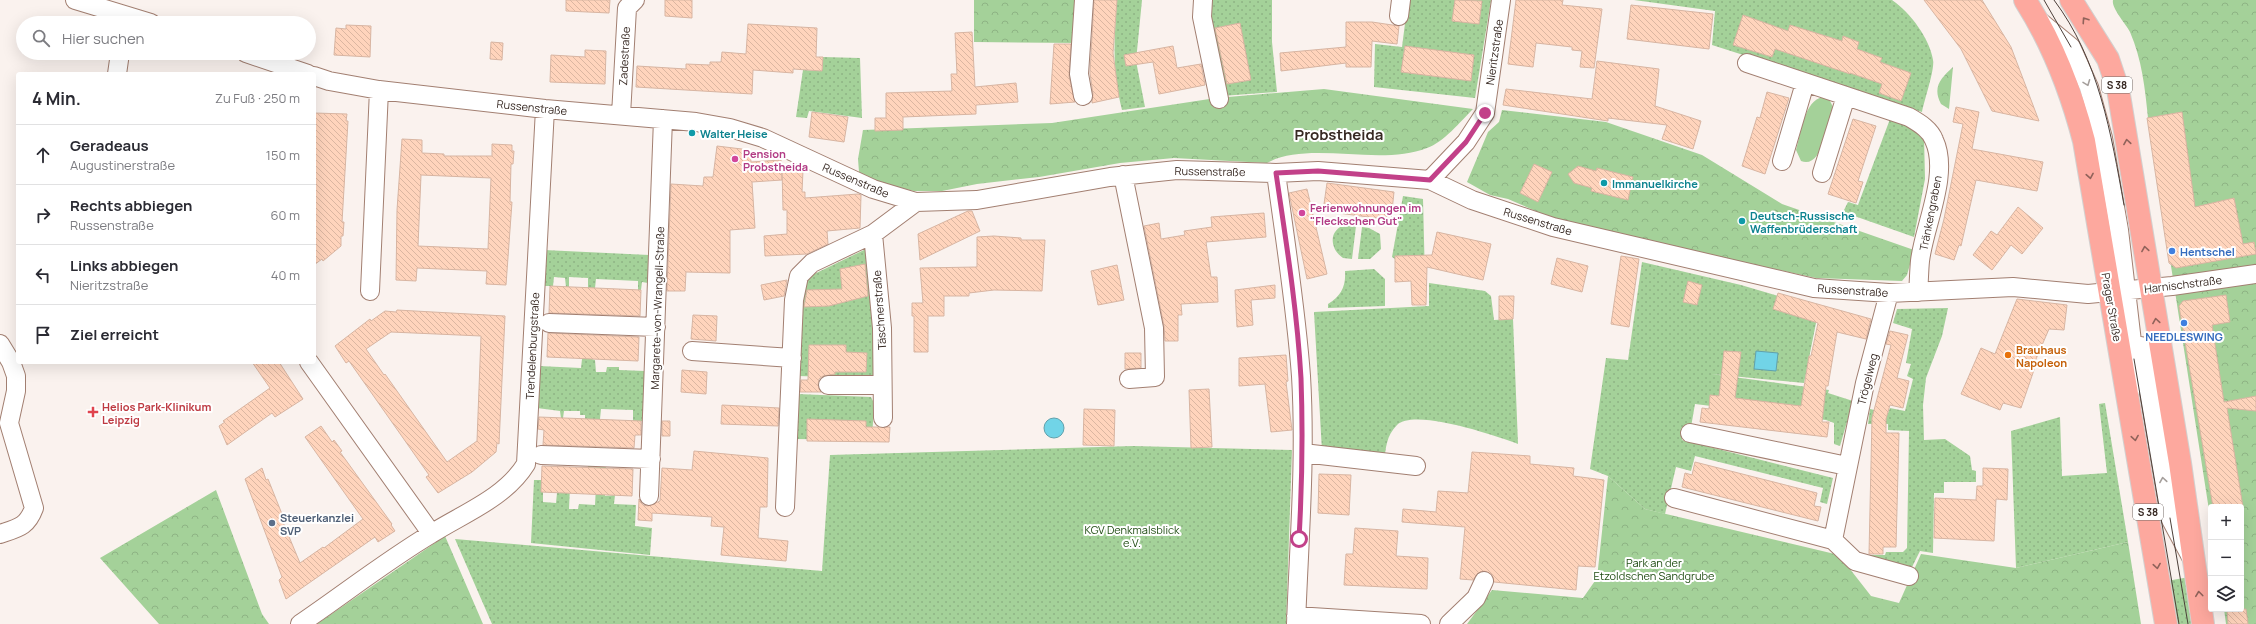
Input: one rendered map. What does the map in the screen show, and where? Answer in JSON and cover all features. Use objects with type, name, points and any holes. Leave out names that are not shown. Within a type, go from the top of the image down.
[{"type":"main road","name":"Prager Straße","points":[[2025,0],[2052,48],[2069,89],[2130,290],[2195,565],[2203,624]]},
{"type":"main road","name":"Prager Straße","points":[[2071,0],[2108,58],[2118,89],[2133,180],[2129,399],[2166,624]]},
{"type":"street","points":[[75,0],[120,16]]},
{"type":"street","name":"Zadestraße","points":[[621,115],[627,8],[635,0]]},
{"type":"street","points":[[1083,96],[1079,74],[1084,0]]},
{"type":"street","points":[[1203,0],[1202,17],[1219,99]]},
{"type":"street","name":"Nieritzstraße","points":[[1430,180],[1466,142],[1485,113],[1501,0]]},
{"type":"street","points":[[117,72],[119,60]]},
{"type":"street","points":[[267,60],[302,72]]},
{"type":"street","name":"Tränkengraben","points":[[1747,63],[1909,118],[1926,128],[1934,140],[1938,156],[1936,192],[1920,260],[1918,292]]},
{"type":"street","name":"Russenstraße","points":[[316,77],[329,81],[379,90],[545,109],[663,119],[730,128],[763,138],[873,190],[916,202],[977,200],[1123,175],[1177,170],[1276,173],[1318,171],[1430,180],[1472,200],[1553,227],[1814,288],[1889,293],[2013,287],[2080,294],[2130,290]]},
{"type":"street","points":[[1782,161],[1805,83]]},
{"type":"street","points":[[370,291],[379,90]]},
{"type":"street","points":[[1822,173],[1846,96]]},
{"type":"street","name":"Trendelenburgstraße","points":[[300,624],[431,533],[492,498],[518,476],[526,464],[545,109]]},
{"type":"street","name":"Margarete-von-Wrangell-Straße","points":[[649,496],[663,119]]},
{"type":"street","points":[[1276,173],[1295,318],[1301,377],[1303,453],[1296,620],[1421,624]]},
{"type":"street","points":[[1123,175],[1154,328],[1155,376],[1129,379]]},
{"type":"street","points":[[786,507],[794,300],[799,276],[812,263],[873,234],[916,202]]},
{"type":"street","name":"Täschnerstraße","points":[[873,234],[882,328],[883,418]]},
{"type":"street","name":"Harnischstraße","points":[[2130,290],[2256,274]]},
{"type":"street","name":"Trögelweg","points":[[1833,540],[1865,383],[1889,293]]},
{"type":"street","points":[[549,323],[656,327]]},
{"type":"street","points":[[0,344],[12,362],[16,376],[16,391],[9,423],[34,508],[30,519],[22,527],[0,534]]},
{"type":"street","points":[[692,351],[792,358]]},
{"type":"street","points":[[310,364],[431,533]]},
{"type":"street","points":[[828,385],[882,386]]},
{"type":"street","points":[[1690,433],[1847,466]]},
{"type":"street","points":[[1303,453],[1416,466]]},
{"type":"street","points":[[541,455],[651,459]]},
{"type":"street","points":[[1674,498],[1833,540],[1855,561],[1909,576]]},
{"type":"street","points":[[1448,624],[1476,598],[1484,582]]},
{"type":"green space","points":[[974,0],[1080,0],[1078,43],[974,42]]},
{"type":"green space","points":[[1117,0],[1142,0],[1136,61],[1145,107],[1122,110],[1115,68]]},
{"type":"green space","points":[[1207,0],[1272,0],[1272,42],[1277,92],[1222,96]]},
{"type":"green space","points":[[1408,0],[1491,0],[1475,98],[1374,87],[1375,44],[1402,47]]},
{"type":"green space","points":[[1634,0],[1892,0],[1906,11],[1918,27],[1928,43],[1931,52],[1933,64],[1922,112],[1712,45],[1715,11]]},
{"type":"green space","points":[[2113,0],[2256,0],[2256,624],[2226,624],[2224,612],[2244,612],[2244,504],[2208,504],[2142,74],[2130,32],[2116,12]]},
{"type":"green space","points":[[823,57],[860,58],[862,118],[809,111],[807,118],[796,117],[803,70],[822,71]]},
{"type":"green space","points":[[1953,67],[1949,109],[1941,104],[1937,93],[1939,83]]},
{"type":"green space","points":[[1324,89],[1473,109],[1440,141],[1427,148],[1408,153],[1388,155],[1323,153],[1303,154],[1284,157],[1267,163],[1174,158],[1120,163],[1039,177],[977,184],[942,191],[914,191],[876,182],[859,172],[858,159],[863,130],[1052,123],[1216,98]]},
{"type":"green space","points":[[1823,97],[1829,99],[1833,107],[1827,133],[1819,152],[1814,158],[1808,162],[1801,161],[1796,150],[1804,119],[1811,104],[1817,99]]},
{"type":"green space","points":[[1502,110],[1606,122],[1702,155],[1782,204],[1914,250],[1907,275],[1902,281],[1816,278],[1563,223],[1508,199],[1490,195],[1467,182],[1488,132],[1499,122]]},
{"type":"green space","points":[[1890,119],[1915,127],[1924,137],[1925,179],[1914,237],[1843,212],[1848,202],[1858,205]]},
{"type":"green space","points":[[1403,196],[1423,199],[1425,280],[1392,257]]},
{"type":"green space","points":[[1342,226],[1356,226],[1352,259],[1343,258],[1336,251],[1334,246],[1333,237]]},
{"type":"green space","points":[[1362,227],[1369,228],[1380,234],[1381,249],[1370,259],[1358,259]]},
{"type":"green space","points":[[866,249],[877,378],[797,376],[798,301],[808,277]]},
{"type":"green space","points":[[544,250],[649,255],[648,283],[642,282],[641,290],[638,290],[638,281],[596,279],[595,288],[588,288],[588,278],[569,277],[569,287],[566,287],[565,278],[554,277],[553,286],[542,286]]},
{"type":"green space","points":[[1642,262],[1741,285],[1819,308],[1804,383],[1711,374],[1829,390],[1828,393],[1853,401],[1840,446],[1834,444],[1834,423],[1826,420],[1695,404],[1691,427],[1685,426],[1682,440],[1833,478],[1827,504],[1820,502],[1823,488],[1695,456],[1691,471],[1676,467],[1665,514],[1645,509],[1608,476],[1590,469],[1606,358],[1628,360]]},
{"type":"green space","points":[[1374,269],[1385,279],[1385,306],[1328,308],[1328,304],[1336,298],[1342,290],[1345,282],[1345,271]]},
{"type":"green space","points":[[1429,283],[1485,291],[1491,296],[1494,320],[1513,319],[1518,444],[1456,425],[1437,421],[1420,420],[1406,421],[1397,425],[1393,429],[1387,442],[1384,462],[1322,451],[1314,312],[1429,306]]},
{"type":"green space","points":[[1948,308],[1942,336],[1926,378],[1923,405],[1924,440],[1945,439],[1970,456],[1972,470],[1976,471],[1976,482],[1944,482],[1944,493],[1934,493],[1933,553],[1920,551],[1911,569],[1867,557],[1869,555],[1885,555],[1886,552],[1903,552],[1907,548],[1909,431],[1888,430],[1888,424],[1868,424],[1870,409],[1888,413],[1890,408],[1905,411],[1913,379],[1907,376],[1911,364],[1906,363],[1912,329],[1893,323],[1897,309]]},
{"type":"green space","points":[[585,357],[595,360],[596,372],[606,372],[607,367],[619,367],[619,370],[645,371],[643,421],[633,421],[633,410],[601,409],[600,419],[585,419],[585,415],[580,415],[580,411],[564,411],[563,418],[561,418],[560,411],[537,408],[539,366],[581,368],[582,359]]},
{"type":"green space","points":[[797,394],[871,397],[874,403],[872,440],[794,439]]},
{"type":"green space","points":[[2105,403],[2128,542],[2016,568],[2011,431],[2060,417],[2062,476],[2107,473],[2099,404]]},
{"type":"green space","name":"KGV Denkmalsblick e.V.","points":[[1133,446],[1292,450],[1286,624],[492,624],[455,539],[822,571],[830,455]]},
{"type":"green space","points":[[588,463],[606,464],[605,496],[615,495],[614,504],[636,505],[635,526],[652,528],[650,555],[531,543],[534,480],[541,480],[543,502],[556,503],[557,493],[560,493],[560,486],[570,486],[569,509],[578,509],[579,504],[595,505],[597,468],[588,467]]},
{"type":"green space","name":"Park an der Etzoldschen Sandgrube","points":[[1608,476],[1645,509],[1839,555],[1871,596],[1899,603],[1921,554],[2016,568],[2128,542],[2141,624],[1467,624],[1492,590],[1583,598],[1597,578]]},
{"type":"green space","points":[[216,490],[262,614],[269,624],[159,624],[100,558]]},
{"type":"green space","points":[[445,536],[483,624],[317,624]]},
{"type":"green space","points":[[2189,577],[2195,624],[2174,624],[2167,581]]},
{"type":"water","points":[[1756,351],[1778,353],[1776,371],[1754,369]]},
{"type":"water","points":[[1054,418],[1061,421],[1064,428],[1061,435],[1054,438],[1047,435],[1044,428],[1047,421]]},
{"type":"building","points":[[566,0],[610,0],[609,13],[566,11]]},
{"type":"building","points":[[665,0],[692,0],[692,18],[665,16]]},
{"type":"building","points":[[1094,0],[1117,0],[1113,53],[1119,97],[1092,103],[1093,94],[1090,73]]},
{"type":"building","points":[[1455,0],[1482,1],[1479,24],[1452,21]]},
{"type":"building","points":[[1516,0],[1563,0],[1562,5],[1602,9],[1594,68],[1580,67],[1582,51],[1572,50],[1572,47],[1536,43],[1533,67],[1508,64]]},
{"type":"building","points":[[1924,0],[1982,0],[2011,47],[2039,121],[1992,111],[1961,49]]},
{"type":"building","points":[[1631,5],[1713,14],[1709,49],[1627,39]]},
{"type":"building","points":[[1743,15],[1788,31],[1790,25],[1842,41],[1843,36],[1859,42],[1857,49],[1882,58],[1880,62],[1911,73],[1901,101],[1879,93],[1882,84],[1850,73],[1775,49],[1772,57],[1733,45]]},
{"type":"building","points":[[1346,22],[1372,22],[1399,26],[1397,44],[1372,41],[1371,67],[1346,67],[1346,63],[1281,71],[1280,53],[1346,47]]},
{"type":"building","points":[[1240,23],[1251,80],[1227,84],[1215,28]]},
{"type":"building","points":[[748,24],[817,28],[816,57],[823,57],[822,71],[793,69],[793,73],[753,70],[752,94],[636,87],[637,66],[686,69],[686,64],[710,65],[710,62],[721,62],[722,52],[746,54]]},
{"type":"building","points":[[346,25],[371,26],[370,57],[334,55],[336,28],[346,29]]},
{"type":"building","points":[[972,32],[975,87],[1016,83],[1018,102],[976,105],[976,114],[903,117],[903,130],[875,131],[875,118],[886,118],[886,93],[952,91],[951,74],[957,74],[955,33]]},
{"type":"building","points":[[491,42],[503,43],[502,60],[490,59]]},
{"type":"building","points":[[1054,44],[1071,44],[1069,76],[1075,102],[1050,104]]},
{"type":"building","points":[[1173,46],[1177,68],[1201,64],[1205,85],[1159,94],[1153,62],[1126,66],[1124,55]]},
{"type":"building","points":[[1405,46],[1474,55],[1471,81],[1401,72]]},
{"type":"building","points":[[585,50],[606,51],[605,84],[550,82],[551,55],[585,57]]},
{"type":"building","points":[[1597,61],[1659,69],[1655,106],[1701,121],[1693,149],[1662,139],[1667,125],[1608,118],[1608,121],[1503,105],[1506,89],[1592,99]]},
{"type":"building","points":[[1767,92],[1789,98],[1765,174],[1742,166],[1757,117],[1760,118]]},
{"type":"building","points":[[1956,107],[1979,112],[1972,149],[2043,162],[2037,191],[1976,180],[1961,246],[1959,245],[1954,260],[1935,254],[1944,219],[1963,124],[1953,122]]},
{"type":"building","points":[[812,112],[848,117],[844,142],[809,137]]},
{"type":"building","points":[[2182,112],[2195,207],[2234,198],[2243,244],[2254,242],[2256,254],[2176,268],[2169,263],[2147,118]]},
{"type":"building","points":[[316,113],[347,114],[346,121],[348,121],[342,222],[344,222],[343,236],[341,236],[341,246],[323,261],[322,259],[316,264]]},
{"type":"building","points":[[1853,119],[1876,126],[1858,181],[1863,182],[1856,203],[1828,194]]},
{"type":"building","points":[[402,139],[422,140],[422,153],[444,154],[444,156],[492,156],[492,144],[512,145],[512,151],[514,151],[513,164],[511,164],[510,202],[512,202],[506,285],[486,284],[487,271],[417,268],[416,281],[396,280],[397,210]],"holes":[[[421,175],[491,178],[488,249],[418,246]]]},
{"type":"building","points":[[717,146],[750,150],[751,162],[781,160],[782,180],[752,182],[755,228],[730,230],[730,273],[686,272],[685,291],[667,291],[671,184],[703,186],[704,177],[713,177]]},
{"type":"building","points":[[1534,164],[1552,172],[1538,202],[1520,193]]},
{"type":"building","name":"Immanuelkirche","points":[[1578,166],[1596,171],[1597,168],[1633,177],[1628,200],[1591,191],[1592,188],[1574,183],[1568,174]]},
{"type":"building","points":[[782,169],[803,170],[802,192],[805,192],[805,198],[861,195],[860,228],[827,231],[828,244],[807,254],[765,256],[764,236],[787,234],[787,210],[783,210]]},
{"type":"building","points":[[1327,183],[1394,192],[1391,220],[1323,211]]},
{"type":"building","points":[[1307,189],[1327,274],[1307,279],[1289,193]]},
{"type":"building","points":[[2018,207],[2043,228],[2022,254],[2011,245],[1992,270],[1973,255],[1991,231],[1997,235]]},
{"type":"building","points":[[968,211],[972,211],[980,231],[920,260],[918,234]]},
{"type":"building","points":[[1264,213],[1266,237],[1206,242],[1211,277],[1217,277],[1218,302],[1181,304],[1182,315],[1178,315],[1178,341],[1165,341],[1164,326],[1144,226],[1159,223],[1161,239],[1185,235],[1184,231],[1212,227],[1211,217]]},
{"type":"building","points":[[1437,232],[1491,244],[1483,280],[1427,267],[1426,305],[1412,305],[1411,281],[1395,282],[1395,256],[1432,255]]},
{"type":"building","points":[[994,236],[1021,238],[1021,240],[1045,240],[1042,291],[994,290],[969,293],[969,296],[944,296],[944,316],[928,316],[928,352],[914,352],[914,316],[912,316],[912,303],[923,303],[920,268],[977,267],[977,237]]},
{"type":"building","points":[[1621,256],[1639,259],[1629,327],[1611,324]]},
{"type":"building","points":[[1557,258],[1588,266],[1582,292],[1551,284]]},
{"type":"building","points":[[865,264],[868,296],[829,306],[804,307],[807,290],[842,289],[840,269]]},
{"type":"building","points":[[1117,265],[1124,300],[1098,305],[1091,271]]},
{"type":"building","points":[[787,280],[784,296],[764,300],[761,285]]},
{"type":"building","points":[[1688,281],[1702,285],[1697,305],[1683,302]]},
{"type":"building","points":[[1275,285],[1275,298],[1251,300],[1253,325],[1237,327],[1235,290]]},
{"type":"building","points":[[550,286],[641,290],[640,316],[549,313]]},
{"type":"building","points":[[1778,293],[1871,319],[1866,339],[1837,332],[1828,386],[1826,386],[1822,422],[1829,422],[1827,437],[1700,422],[1702,408],[1709,409],[1710,395],[1719,396],[1724,351],[1741,352],[1735,398],[1801,406],[1809,356],[1811,356],[1818,323],[1773,309]]},
{"type":"building","points":[[2226,295],[2230,322],[2212,325],[2224,402],[2256,396],[2256,411],[2227,408],[2243,504],[2212,504],[2179,306],[2183,301]]},
{"type":"building","points":[[1499,296],[1514,296],[1513,319],[1499,320]]},
{"type":"building","name":"Brauhaus Napoleon","points":[[2017,299],[2067,305],[2064,330],[2049,329],[2033,366],[2035,367],[2021,408],[2003,403],[2000,410],[1961,394],[1981,348],[1995,354]]},
{"type":"building","points":[[397,310],[505,316],[499,444],[497,443],[496,452],[472,472],[438,493],[426,477],[429,475],[349,361],[346,363],[335,346],[370,319],[371,321],[385,311],[396,312]],"holes":[[[391,332],[481,336],[477,441],[447,462],[366,349]]]},
{"type":"building","points":[[693,315],[717,316],[716,341],[691,339]]},
{"type":"building","points":[[1890,331],[1908,335],[1897,378],[1909,381],[1903,408],[1890,405],[1886,419],[1886,433],[1899,433],[1896,547],[1883,547],[1883,554],[1869,554],[1872,418],[1891,345],[1886,344]]},
{"type":"building","points":[[548,333],[639,337],[638,361],[547,357]]},
{"type":"building","points":[[809,345],[846,345],[846,352],[867,353],[866,372],[835,372],[835,374],[823,376],[819,379],[818,385],[821,392],[800,392],[801,380],[808,380]]},
{"type":"building","points":[[1125,353],[1141,353],[1141,368],[1125,369]]},
{"type":"building","points":[[1286,355],[1288,381],[1286,382],[1292,430],[1271,432],[1265,384],[1239,386],[1239,358]]},
{"type":"building","points":[[253,364],[280,364],[303,399],[275,417],[272,413],[227,445],[219,426],[225,422],[223,421],[270,388]]},
{"type":"building","points":[[682,370],[707,372],[706,394],[681,392]]},
{"type":"building","points":[[1209,389],[1212,447],[1191,448],[1189,390]]},
{"type":"building","points":[[722,405],[779,408],[778,426],[721,424]]},
{"type":"building","points":[[1084,409],[1115,410],[1114,446],[1083,445]]},
{"type":"building","points":[[539,417],[641,421],[641,435],[635,435],[634,448],[543,445],[544,430],[538,429]]},
{"type":"building","points":[[807,419],[866,421],[866,427],[890,427],[889,442],[807,441]]},
{"type":"building","points":[[662,421],[670,421],[670,436],[662,436]]},
{"type":"building","points":[[321,426],[332,442],[334,440],[342,451],[340,452],[392,524],[391,525],[395,531],[378,542],[375,537],[286,599],[279,580],[282,577],[245,479],[262,468],[282,514],[280,515],[300,563],[323,547],[324,548],[363,519],[305,437]]},
{"type":"building","points":[[694,451],[768,458],[767,507],[760,507],[758,538],[788,541],[786,561],[721,555],[724,527],[711,526],[712,517],[652,513],[652,521],[638,520],[639,499],[643,505],[648,506],[660,501],[662,468],[692,470]]},
{"type":"building","points":[[1472,452],[1530,456],[1530,464],[1574,468],[1573,476],[1604,480],[1595,567],[1578,566],[1576,590],[1494,582],[1492,575],[1484,571],[1478,573],[1473,580],[1460,579],[1465,527],[1402,522],[1403,509],[1436,512],[1438,491],[1468,493]]},
{"type":"building","points":[[1695,462],[1817,493],[1814,506],[1821,507],[1818,521],[1682,487],[1685,473],[1692,475]]},
{"type":"building","points":[[542,466],[633,469],[632,496],[541,492]]},
{"type":"building","points":[[1983,468],[2008,469],[2007,500],[1996,499],[1994,541],[1934,538],[1935,498],[1976,500],[1977,486],[1983,486]]},
{"type":"building","points":[[1319,474],[1351,475],[1349,515],[1318,513]]},
{"type":"building","points":[[1355,528],[1398,531],[1396,556],[1428,558],[1427,589],[1344,585],[1346,554],[1353,554]]},
{"type":"building","points":[[2244,609],[2246,609],[2248,624],[2228,624],[2227,612],[2244,612]]},
{"type":"tram line","points":[[2044,0],[2071,47]]},
{"type":"tram line","points":[[2054,0],[2082,47],[2101,98],[2114,151],[2124,205]]},
{"type":"tram line","points":[[2134,359],[2179,624]]},
{"type":"tram line","points":[[2170,518],[2188,624]]},
{"type":"place","name":"Walter Heise","points":[[692,133]]},
{"type":"place","name":"Pension Probstheida","points":[[735,159]]},
{"type":"place","name":"Immanuelkirche","points":[[1604,183]]},
{"type":"place","name":"Ferienwohnungen im \"Fleckschen Gut\"","points":[[1302,213]]},
{"type":"place","name":"Deutsch-Russische Waffenbrüderschaft","points":[[1742,221]]},
{"type":"place","name":"Hentschel","points":[[2172,251]]},
{"type":"place","name":"NEEDLESWING","points":[[2184,323]]},
{"type":"place","name":"Brauhaus Napoleon","points":[[2008,355]]},
{"type":"place","name":"Helios Park-Klinikum Leipzig","points":[[93,412]]},
{"type":"place","name":"Steuerkanzlei SVP","points":[[272,523]]},
{"type":"district","name":"Probstheida","points":[[1339,134]]},
{"type":"route","points":[[1299,539],[1303,453],[1301,377],[1294,304],[1276,173],[1318,171],[1430,180],[1466,142],[1485,113]]}]
